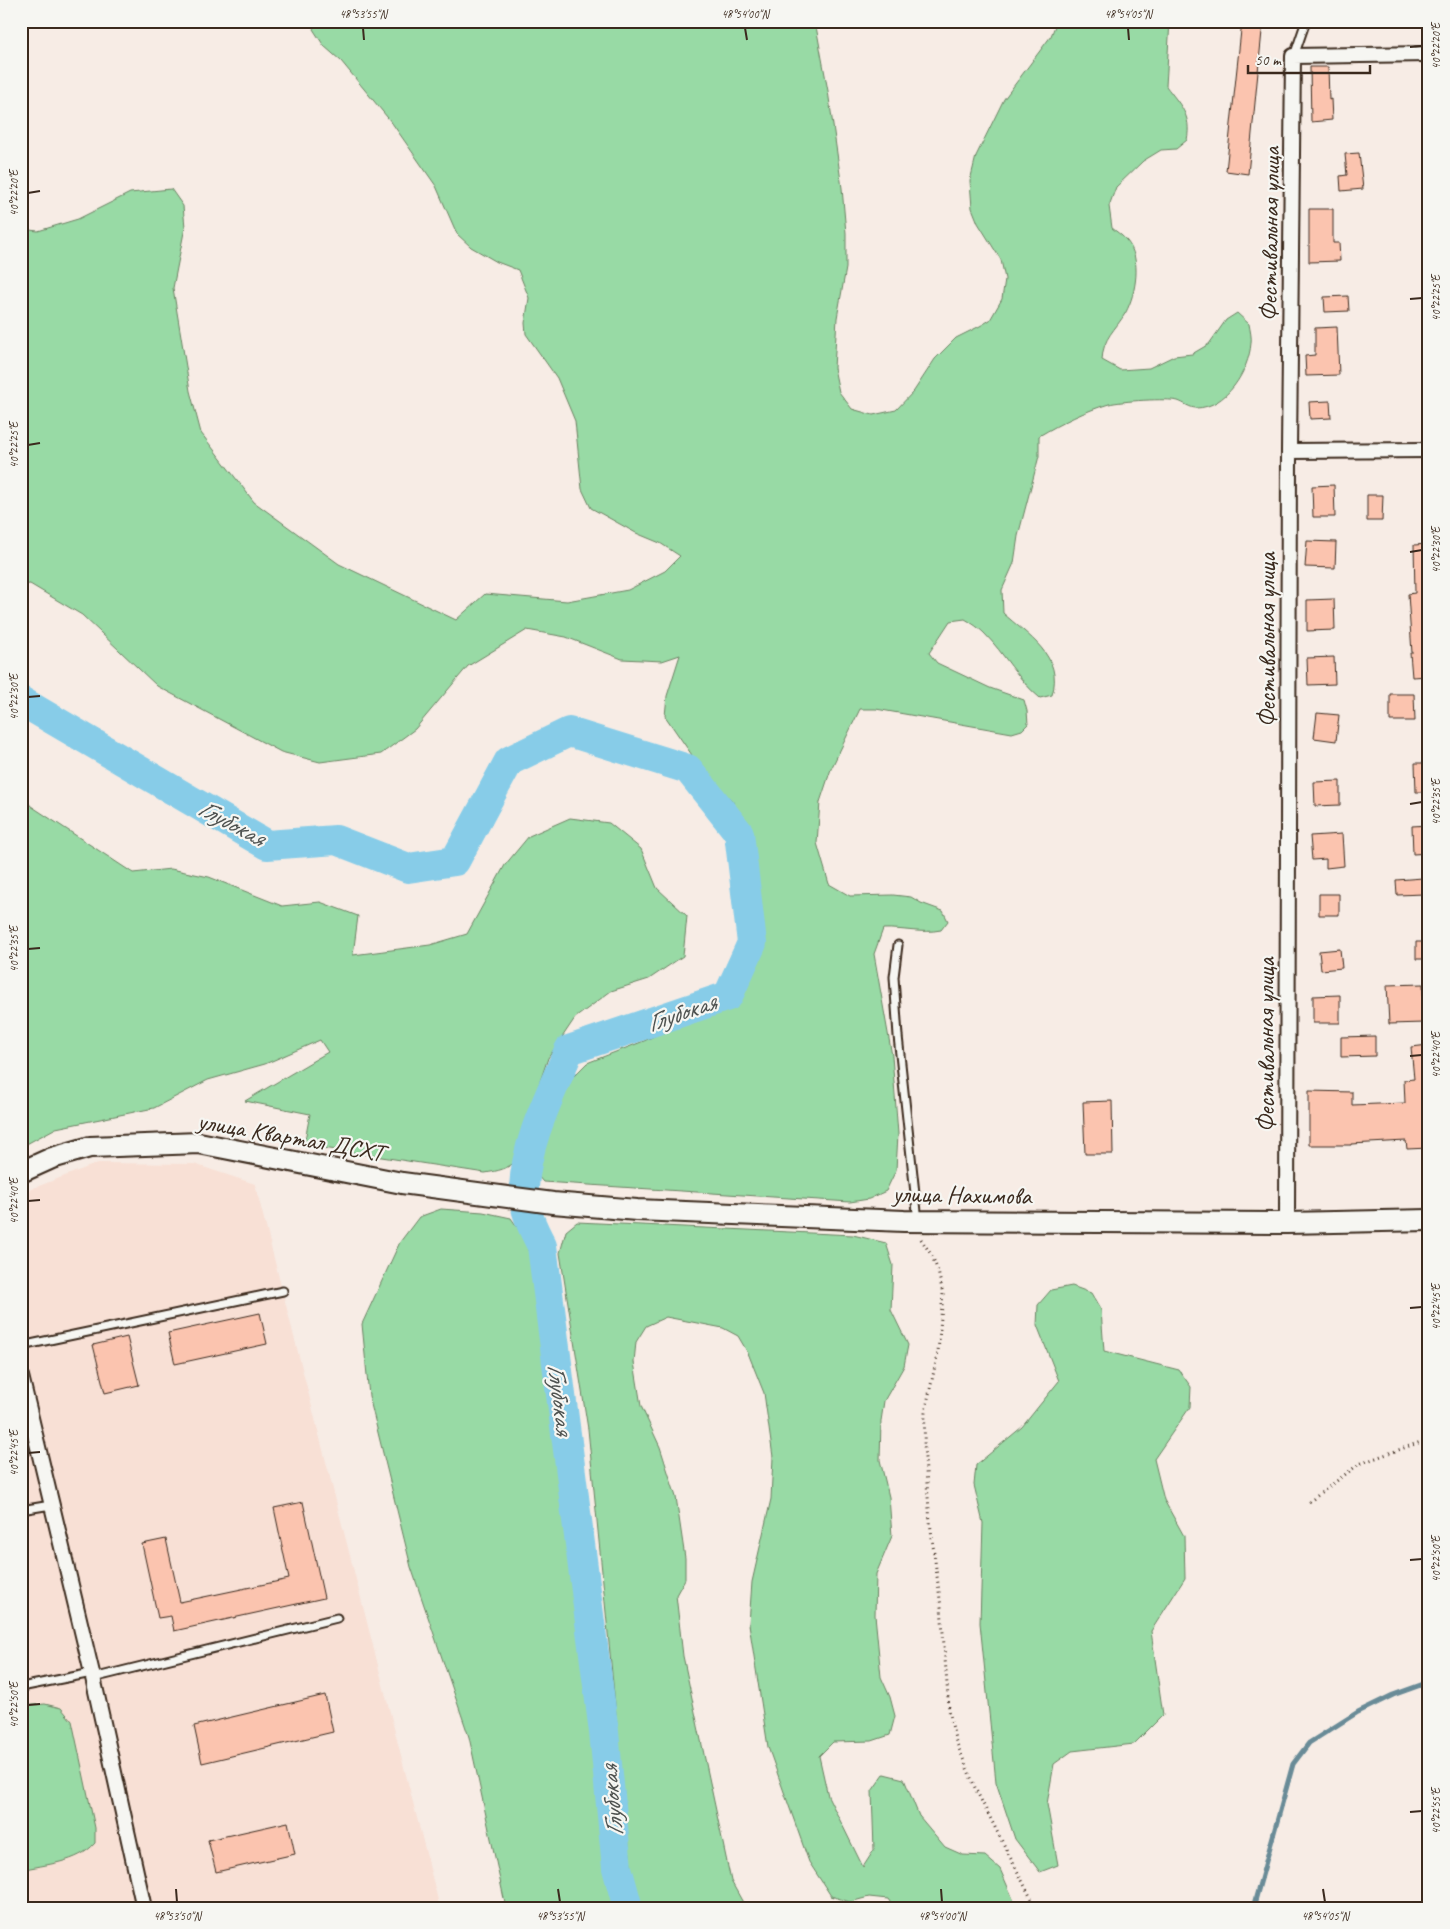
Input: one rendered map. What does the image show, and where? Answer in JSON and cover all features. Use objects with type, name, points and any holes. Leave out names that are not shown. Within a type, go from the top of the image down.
[{"type":"street","points":[[1294,56],[1429,54]]},
{"type":"street","name":"Фестивальная улица","points":[[1287,1223],[1289,451],[1294,56]]},
{"type":"street","points":[[1289,451],[1429,450]]},
{"type":"street","name":"улица Квартал ДСХТ","points":[[21,1172],[52,1158],[90,1147],[199,1143],[402,1183],[495,1196]]},
{"type":"street","name":"улица Нахимова","points":[[495,1196],[637,1210],[918,1221],[1287,1223],[1429,1220]]},
{"type":"street","points":[[21,1376],[92,1676],[144,1908]]},
{"type":"lane","points":[[1294,56],[1306,21]]},
{"type":"lane","points":[[898,945],[894,977],[898,1036],[918,1221]]},
{"type":"lane","points":[[21,1346],[283,1291]]},
{"type":"lane","points":[[21,1510],[51,1505]]},
{"type":"lane","points":[[21,1687],[92,1676],[338,1618]]},
{"type":"path","points":[[918,1221],[921,1241],[932,1256],[938,1270],[943,1294],[938,1352],[925,1413],[924,1446],[930,1522],[941,1607],[948,1710],[955,1739],[976,1790],[1036,1908]]},
{"type":"path","points":[[1309,1502],[1359,1464],[1429,1439]]},
{"type":"shaded area","points":[[98,1163],[194,1164],[255,1184],[440,1908],[21,1908],[21,1193]]},
{"type":"green space","points":[[317,21],[815,21],[828,91],[842,188],[846,233],[846,268],[837,318],[834,368],[839,392],[852,409],[873,415],[896,410],[914,391],[935,359],[956,338],[990,320],[1002,299],[1005,279],[1001,260],[978,223],[972,208],[970,181],[976,156],[1004,99],[1051,36],[1057,21],[1170,21],[1166,86],[1184,111],[1188,124],[1187,140],[1176,149],[1161,150],[1143,161],[1116,187],[1109,206],[1112,228],[1132,248],[1135,257],[1136,276],[1130,304],[1107,340],[1102,360],[1120,370],[1149,368],[1174,356],[1192,354],[1209,344],[1226,320],[1237,313],[1249,324],[1251,343],[1246,365],[1241,376],[1226,395],[1217,402],[1207,406],[1194,408],[1178,401],[1164,400],[1109,404],[1064,422],[1039,436],[1039,456],[1018,536],[1014,563],[1002,590],[1003,613],[1033,639],[1048,658],[1053,669],[1052,695],[1040,698],[1032,691],[982,631],[965,619],[950,621],[929,653],[937,663],[990,688],[1024,700],[1028,724],[1022,730],[1012,733],[876,709],[860,709],[831,769],[820,802],[817,843],[829,884],[850,896],[893,895],[911,897],[943,911],[948,921],[941,930],[934,931],[883,929],[874,954],[892,1056],[898,1134],[896,1170],[886,1191],[869,1199],[850,1202],[543,1182],[537,1175],[537,1159],[550,1118],[570,1080],[587,1063],[644,1041],[735,998],[750,972],[764,927],[747,832],[734,803],[694,758],[665,716],[667,696],[680,655],[662,661],[622,659],[566,637],[527,630],[468,666],[415,729],[381,754],[320,762],[281,752],[157,686],[82,615],[30,584],[21,585],[21,229],[38,231],[78,219],[130,193],[171,189],[183,206],[185,227],[173,288],[190,391],[201,433],[254,502],[339,564],[456,620],[485,594],[567,601],[628,590],[665,571],[680,556],[660,543],[636,533],[591,508],[582,489],[575,421],[557,378],[526,334],[525,323],[529,298],[518,270],[497,262],[471,247],[457,234],[436,186],[392,123],[341,61],[324,46],[313,29]]},
{"type":"green space","points":[[21,794],[31,806],[133,873],[171,869],[209,877],[282,906],[320,902],[358,916],[353,955],[430,945],[467,934],[505,865],[529,836],[570,818],[609,823],[641,849],[657,888],[687,916],[683,956],[649,979],[611,991],[575,1018],[548,1058],[517,1160],[506,1168],[485,1173],[304,1145],[310,1114],[245,1101],[328,1052],[320,1040],[265,1064],[208,1080],[154,1108],[56,1128],[21,1147]]},
{"type":"green space","points":[[441,1209],[483,1212],[511,1218],[524,1237],[535,1272],[588,1677],[606,1853],[619,1908],[506,1908],[469,1737],[411,1567],[369,1396],[362,1324],[400,1242],[419,1217]]},
{"type":"green space","points":[[577,1222],[853,1235],[886,1243],[893,1265],[891,1310],[908,1345],[904,1366],[884,1401],[881,1421],[880,1460],[889,1497],[892,1536],[876,1574],[875,1615],[881,1677],[890,1697],[895,1716],[890,1735],[872,1741],[833,1742],[819,1756],[828,1796],[863,1867],[874,1850],[872,1791],[884,1774],[904,1779],[919,1816],[945,1847],[963,1855],[985,1856],[1000,1869],[1017,1908],[894,1908],[888,1899],[869,1897],[850,1902],[831,1896],[809,1862],[768,1747],[749,1624],[752,1582],[771,1499],[773,1457],[764,1393],[748,1353],[738,1336],[723,1328],[666,1317],[646,1326],[636,1342],[634,1362],[641,1406],[660,1447],[676,1497],[685,1558],[685,1579],[676,1595],[683,1656],[731,1881],[746,1908],[641,1908],[631,1867],[588,1429],[560,1253],[566,1231]]},
{"type":"green space","points":[[1072,1286],[1091,1293],[1101,1310],[1104,1351],[1179,1370],[1191,1387],[1190,1407],[1154,1459],[1164,1500],[1184,1536],[1185,1578],[1151,1631],[1163,1715],[1134,1744],[1072,1751],[1054,1764],[1047,1804],[1058,1865],[1040,1872],[1015,1839],[996,1782],[980,1623],[983,1523],[974,1485],[976,1465],[1022,1427],[1059,1381],[1037,1325],[1038,1305],[1051,1290]]},
{"type":"green space","points":[[45,1704],[61,1708],[72,1721],[95,1828],[95,1843],[88,1850],[71,1859],[21,1870],[21,1706]]},
{"type":"building","points":[[1242,21],[1263,21],[1248,174],[1226,171]]},
{"type":"building","points":[[1310,67],[1328,67],[1332,120],[1311,122]]},
{"type":"building","points":[[1359,153],[1363,189],[1341,191],[1340,176],[1347,175],[1345,154]]},
{"type":"building","points":[[1309,209],[1333,209],[1333,243],[1339,243],[1340,261],[1309,262]]},
{"type":"building","points":[[1348,296],[1349,311],[1325,312],[1324,297]]},
{"type":"building","points":[[1337,327],[1339,375],[1306,376],[1305,356],[1315,355],[1315,328]]},
{"type":"building","points":[[1330,401],[1331,418],[1310,419],[1309,402]]},
{"type":"building","points":[[1334,485],[1335,517],[1313,517],[1312,486]]},
{"type":"building","points":[[1367,495],[1383,495],[1382,521],[1367,521]]},
{"type":"building","points":[[1307,541],[1336,542],[1335,568],[1305,567]]},
{"type":"building","points":[[1429,544],[1429,676],[1412,677],[1408,594],[1415,593],[1414,545]]},
{"type":"building","points":[[1334,599],[1335,630],[1307,631],[1307,600]]},
{"type":"building","points":[[1334,657],[1335,684],[1308,685],[1307,658]]},
{"type":"building","points":[[1390,694],[1414,694],[1415,721],[1390,721]]},
{"type":"building","points":[[1317,713],[1339,715],[1336,741],[1314,738]]},
{"type":"building","points":[[1415,763],[1429,763],[1429,792],[1416,792]]},
{"type":"building","points":[[1340,781],[1340,805],[1315,806],[1314,782]]},
{"type":"building","points":[[1429,825],[1429,853],[1413,854],[1412,826]]},
{"type":"building","points":[[1342,834],[1344,866],[1326,868],[1326,859],[1312,860],[1310,836]]},
{"type":"building","points":[[1423,878],[1424,894],[1397,895],[1396,880]]},
{"type":"building","points":[[1319,894],[1339,894],[1339,915],[1319,915]]},
{"type":"building","points":[[1416,942],[1429,942],[1429,959],[1416,959]]},
{"type":"building","points":[[1340,949],[1342,968],[1321,970],[1319,951]]},
{"type":"building","points":[[1423,984],[1424,1023],[1389,1024],[1387,985]]},
{"type":"building","points":[[1340,995],[1340,1023],[1313,1023],[1313,996]]},
{"type":"building","points":[[1375,1036],[1375,1056],[1341,1057],[1341,1037]]},
{"type":"building","points":[[1429,1045],[1429,1148],[1407,1149],[1406,1141],[1351,1145],[1309,1145],[1309,1091],[1352,1092],[1352,1105],[1405,1103],[1404,1080],[1414,1079],[1411,1047]]},
{"type":"building","points":[[1112,1101],[1113,1154],[1085,1154],[1083,1102]]},
{"type":"building","points":[[260,1313],[267,1344],[175,1364],[168,1333]]},
{"type":"building","points":[[127,1337],[139,1385],[105,1393],[93,1345]]},
{"type":"building","points":[[303,1502],[324,1598],[174,1631],[171,1616],[158,1618],[142,1544],[166,1539],[180,1602],[289,1579],[274,1508]]},
{"type":"building","points":[[325,1695],[333,1732],[202,1763],[194,1726]]},
{"type":"building","points":[[288,1822],[295,1854],[216,1872],[208,1840]]},
{"type":"waterway","name":"Глубокая","points":[[21,701],[267,845],[336,840],[408,868],[455,861],[509,761],[569,732],[688,769],[739,833],[752,943],[728,996],[569,1050],[534,1135],[529,1152],[524,1188],[527,1211],[542,1246],[604,1732],[617,1868],[628,1908]]},
{"type":"waterway","points":[[1253,1908],[1293,1764],[1309,1743],[1358,1712],[1393,1695],[1429,1682]]}]
